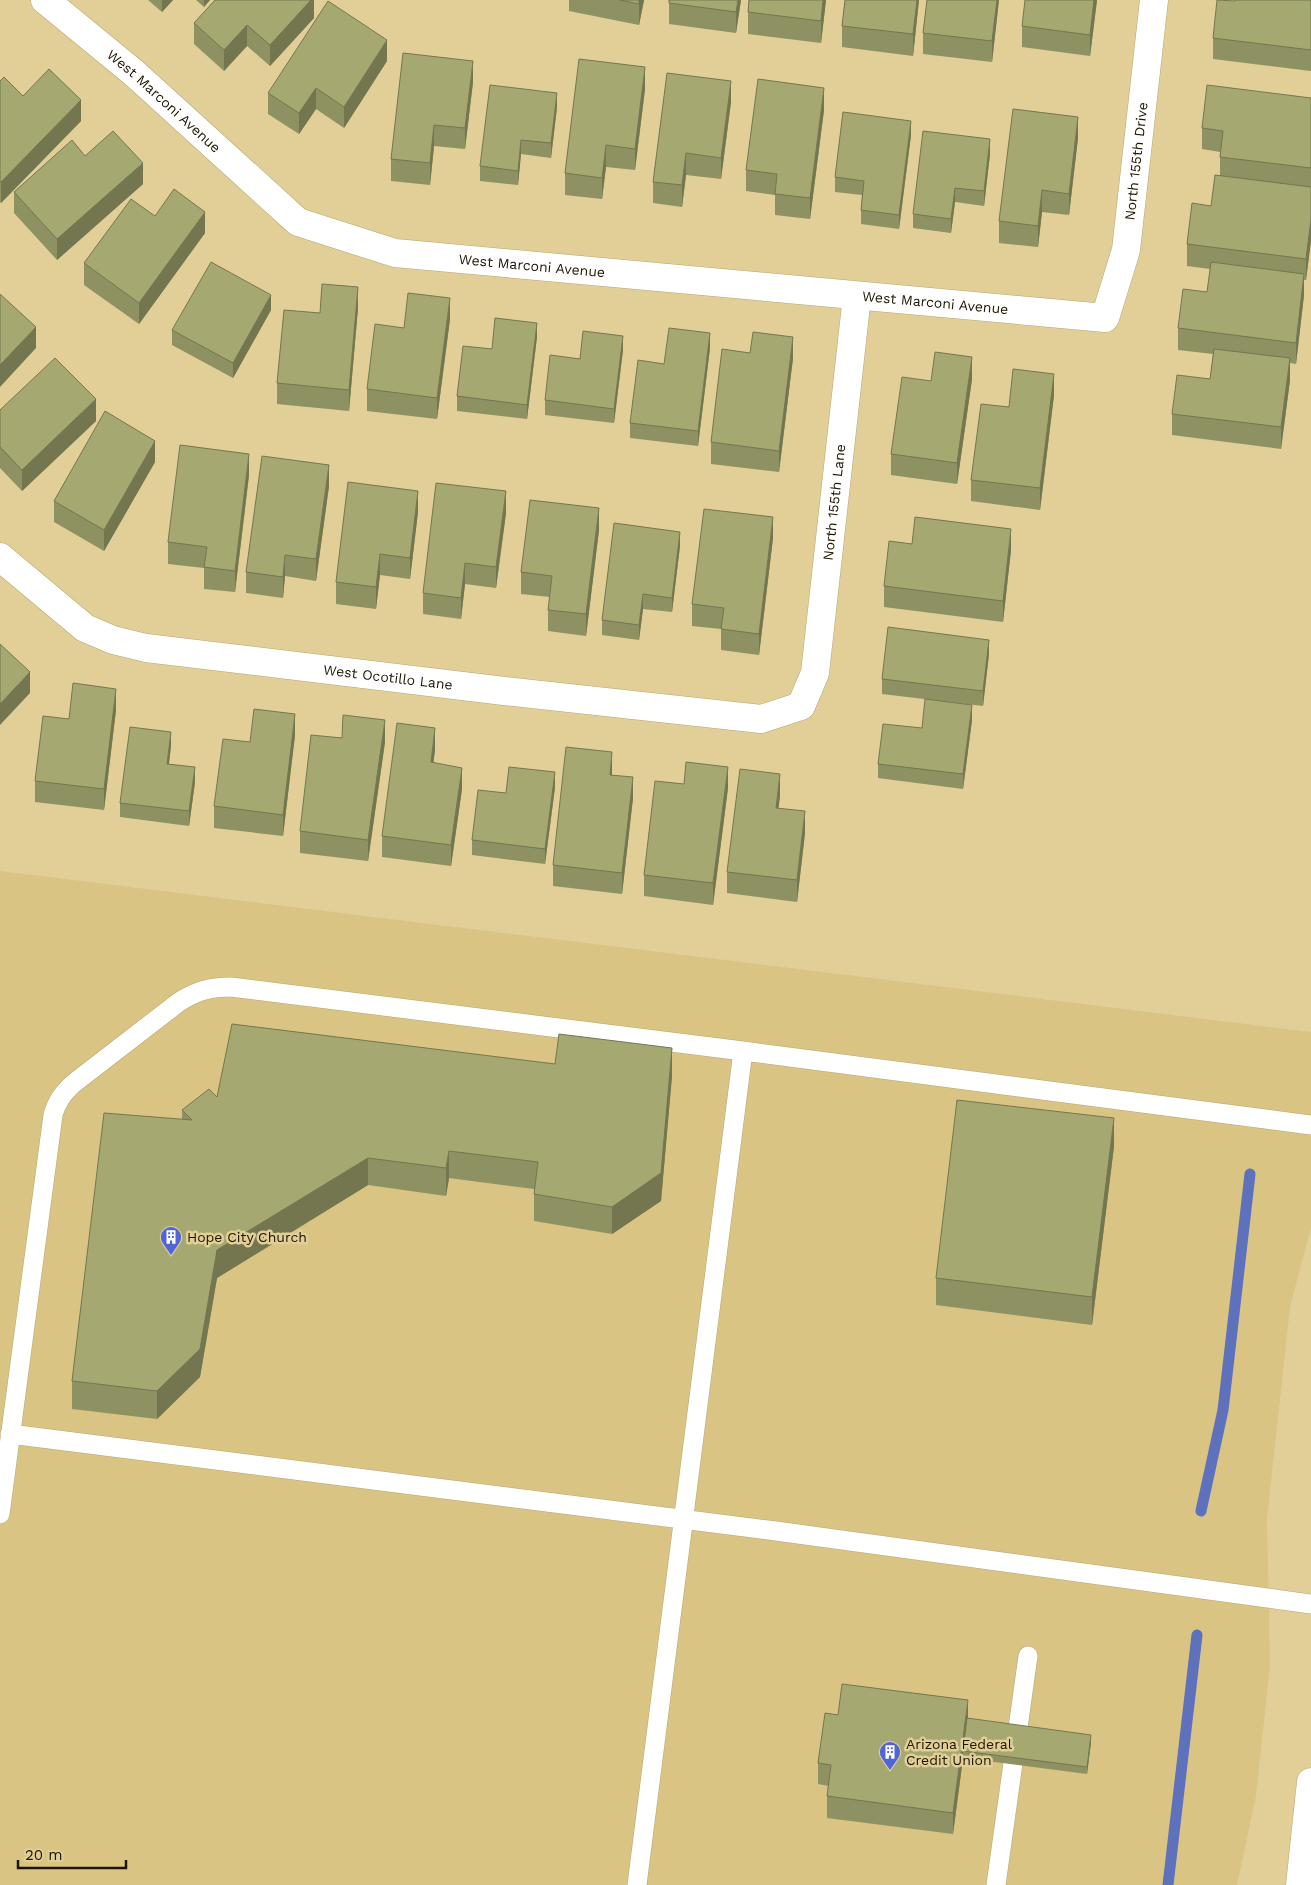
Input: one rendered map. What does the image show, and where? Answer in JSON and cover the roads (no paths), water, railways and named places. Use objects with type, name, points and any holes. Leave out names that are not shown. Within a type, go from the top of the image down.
[{"type":"street","name":"West Marconi Avenue","points":[[45,0],[134,73],[298,222],[395,253],[1105,318]]},
{"type":"street","name":"North 155th Drive","points":[[1105,318],[1126,250],[1154,0]]},
{"type":"street","name":"North 155th Lane","points":[[801,706],[815,673],[857,296]]},
{"type":"street","name":"West Ocotillo Lane","points":[[0,557],[86,628],[113,640],[146,648],[504,691],[762,719],[801,706]]},
{"type":"street","points":[[1300,1885],[1311,1782]]},
{"type":"lane","points":[[0,1514],[53,1115],[57,1102],[74,1082],[194,992],[211,987],[231,987],[1311,1125]]},
{"type":"lane","points":[[637,1885],[743,1051]]},
{"type":"lane","points":[[10,1434],[683,1520],[1311,1604]]},
{"type":"lane","points":[[996,1885],[1028,1656]]},
{"type":"waterway","points":[[1201,1511],[1223,1410],[1250,1174]]},
{"type":"waterway","points":[[1168,1885],[1197,1635]]},
{"type":"place","name":"Hope City Church","points":[[171,1256]]},
{"type":"place","name":"Arizona Federal Credit Union","points":[[890,1771]]}]
